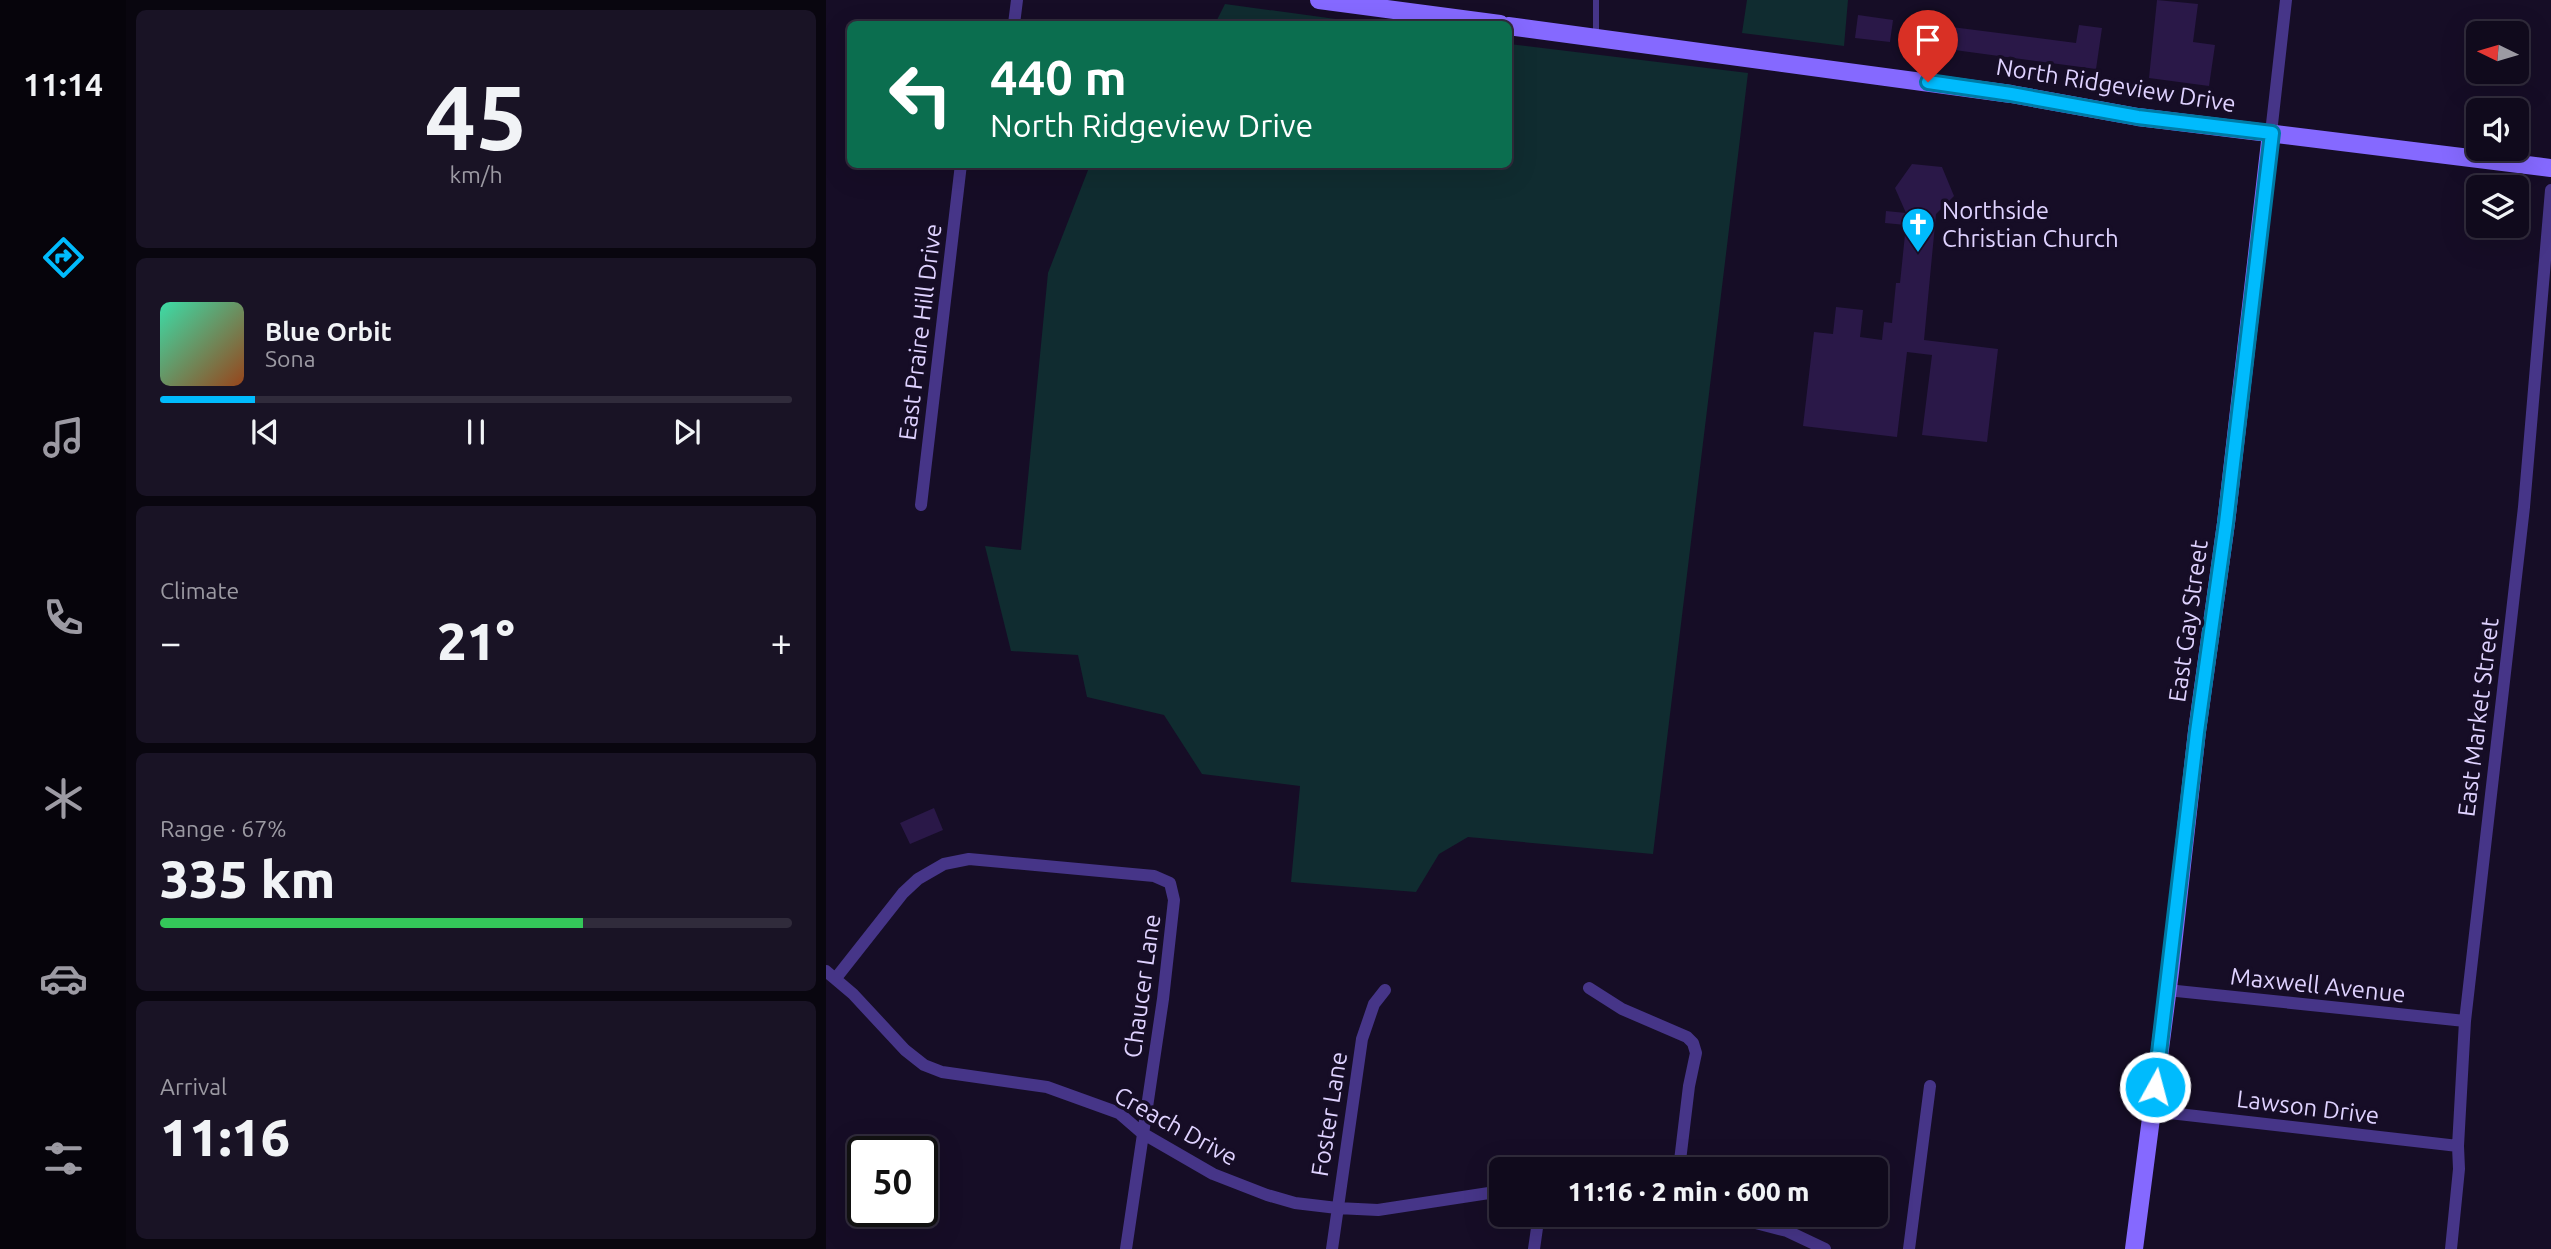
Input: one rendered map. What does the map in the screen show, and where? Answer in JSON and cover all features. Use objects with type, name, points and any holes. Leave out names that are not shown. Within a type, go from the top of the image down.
[{"type":"main road","points":[[1319,0],[1398,5],[1484,21]]},
{"type":"main road","name":"North Ridgeview Drive","points":[[1512,26],[2011,94],[2138,117],[2551,168]]},
{"type":"main road","name":"East Gay Street","points":[[2134,1249],[2197,732],[2226,523],[2272,133]]},
{"type":"street","points":[[1014,21],[1017,0]]},
{"type":"street","name":"East Gay Street","points":[[2272,133],[2286,0]]},
{"type":"street","name":"East Praire Hill Drive","points":[[921,505],[961,168]]},
{"type":"street","name":"East Market Street","points":[[2451,1249],[2459,1169],[2465,1021],[2524,506],[2551,190]]},
{"type":"street","name":"Chaucer Lane","points":[[831,975],[903,893],[918,879],[944,864],[969,859],[1058,866],[1154,876],[1170,883],[1174,900],[1163,999],[1126,1249]]},
{"type":"street","name":"Creach Drive","points":[[831,975],[905,1050],[924,1065],[942,1072],[1047,1087],[1119,1113],[1142,1133],[1213,1174],[1242,1186],[1295,1203],[1378,1210],[1489,1193]]},
{"type":"street","points":[[1589,988],[1622,1009],[1687,1037],[1693,1043],[1696,1053],[1680,1157]]},
{"type":"street","name":"Foster Lane","points":[[1332,1249],[1362,1039],[1374,1004],[1385,989]]},
{"type":"street","name":"Maxwell Avenue","points":[[2167,990],[2465,1021]]},
{"type":"street","points":[[1909,1249],[1930,1086]]},
{"type":"street","name":"Lawson Drive","points":[[2152,1111],[2458,1146]]},
{"type":"street","points":[[1535,1249],[1538,1227]]},
{"type":"street","points":[[1771,1227],[1787,1231],[1825,1249]]},
{"type":"lane","points":[[1596,0],[1596,37]]},
{"type":"green space","points":[[1747,0],[1848,0],[1844,46],[1742,33]]},
{"type":"green space","points":[[1225,4],[1350,21],[1216,21]]},
{"type":"green space","points":[[1512,44],[1748,73],[1653,854],[1468,837],[1439,854],[1416,892],[1291,882],[1300,786],[1202,774],[1164,715],[1087,697],[1078,655],[1011,651],[985,546],[1021,550],[1048,273],[1089,168],[1512,168]]},
{"type":"building","points":[[2157,0],[2198,4],[2193,42],[2215,45],[2209,86],[2149,78]]},
{"type":"building","points":[[1858,15],[1893,20],[1890,42],[1855,38]]},
{"type":"building","points":[[1928,24],[2076,43],[2079,25],[2102,28],[2096,69],[1925,46]]},
{"type":"building","points":[[1912,164],[1942,167],[1954,196],[1936,214],[1924,340],[1998,349],[1987,442],[1922,435],[1932,355],[1907,352],[1897,437],[1803,426],[1814,332],[1833,334],[1836,307],[1863,310],[1860,337],[1882,340],[1884,322],[1892,323],[1896,283],[1900,283],[1906,225],[1885,223],[1886,211],[1906,213],[1895,188]]},
{"type":"building","points":[[934,808],[943,830],[910,844],[900,823]]},
{"type":"place","name":"Northside Christian Church","points":[[1918,254]]},
{"type":"route","points":[[1928,82],[2138,117],[2272,133],[2155,1087]]}]
